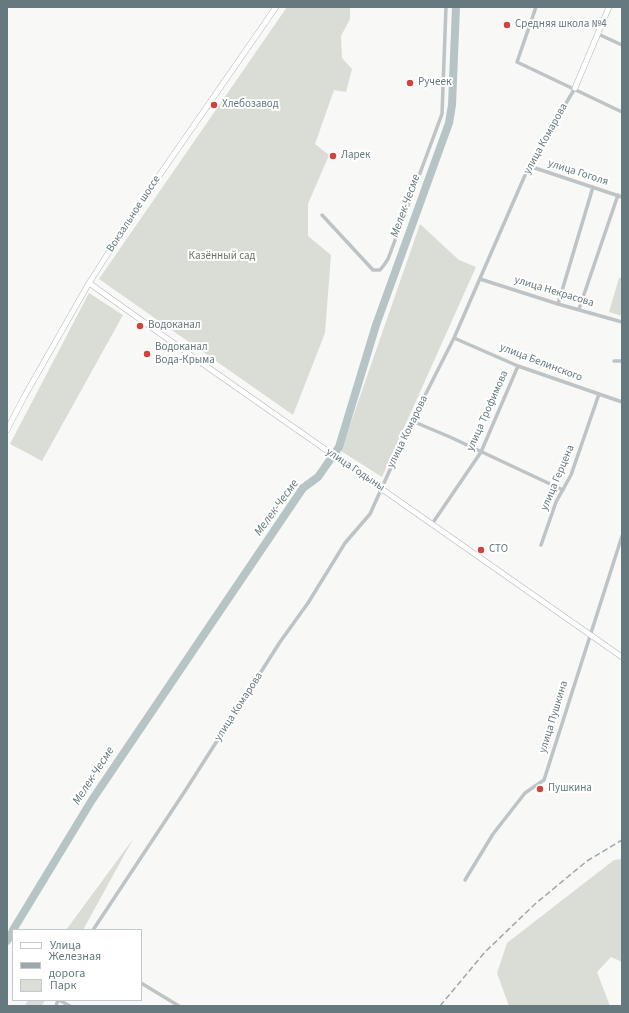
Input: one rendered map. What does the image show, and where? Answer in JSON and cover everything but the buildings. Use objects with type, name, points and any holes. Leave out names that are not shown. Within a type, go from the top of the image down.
[{"type":"main road","name":"Вокзальное шоссе","points":[[7,430],[24,397],[90,283],[145,196],[276,7]]},
{"type":"main road","name":"улица Комарова","points":[[575,88],[609,7]]},
{"type":"main road","name":"улица Годыны","points":[[90,283],[590,636],[622,657]]},
{"type":"street","points":[[322,215],[372,270],[380,270],[388,259],[442,114],[446,7]]},
{"type":"street","points":[[536,7],[517,62],[575,88],[622,112]]},
{"type":"street","points":[[598,34],[622,45]]},
{"type":"street","name":"улица Комарова","points":[[94,929],[187,788],[280,642],[308,603],[345,543],[370,514],[412,421],[454,338],[529,166],[575,88]]},
{"type":"street","name":"улица Гоголя","points":[[529,166],[620,196]]},
{"type":"street","points":[[558,304],[593,187]]},
{"type":"street","points":[[579,309],[620,196]]},
{"type":"street","name":"улица Некрасова","points":[[480,279],[558,304],[622,322]]},
{"type":"street","name":"улица Белинского","points":[[454,338],[518,366],[622,402]]},
{"type":"street","points":[[614,361],[622,362]]},
{"type":"street","name":"улица Трофимова","points":[[432,524],[481,452],[518,366]]},
{"type":"street","name":"улица Герцена","points":[[541,545],[556,502],[571,475],[598,394]]},
{"type":"street","points":[[412,421],[563,490]]},
{"type":"street","name":"улица Пушкина","points":[[465,880],[493,834],[520,799],[525,793],[544,780],[622,536]]},
{"type":"street","points":[[142,984],[179,1006]]},
{"type":"street","points":[[61,1001],[70,1006]]},
{"type":"green space","name":"Казённый сад","points":[[287,7],[351,7],[350,19],[341,36],[342,58],[352,69],[346,92],[334,90],[315,144],[329,155],[308,204],[308,236],[331,255],[325,333],[293,415],[99,279]]},
{"type":"green space","points":[[420,224],[459,260],[476,267],[382,477],[341,451]]},
{"type":"green space","points":[[619,278],[622,278],[622,316],[609,312]]},
{"type":"green space","points":[[89,293],[123,315],[42,461],[10,444]]},
{"type":"green space","points":[[133,839],[84,929],[67,929]]},
{"type":"green space","points":[[622,859],[622,962],[611,957],[597,972],[610,1006],[509,1006],[497,973],[507,943],[614,860]]},
{"type":"green space","points":[[28,1001],[44,1001],[42,1006],[25,1006]]},
{"type":"waterway","name":"Мелек-Чесме","points":[[14,929],[92,800],[303,488],[318,477],[339,447],[376,325],[449,123],[452,105],[456,7]]},
{"type":"waterway","name":"Мелек-Чесме","points":[[7,941],[12,933]]},
{"type":"railway","points":[[440,1006],[485,952],[535,904],[587,861],[622,840]]},
{"type":"place","name":"Средняя школа №4","points":[[507,25]]},
{"type":"place","name":"Ручеек","points":[[410,83]]},
{"type":"place","name":"Хлебозавод","points":[[214,105]]},
{"type":"place","name":"Ларек","points":[[333,156]]},
{"type":"place","name":"Водоканал","points":[[140,326]]},
{"type":"place","name":"Водоканал Вода-Крыма","points":[[147,354]]},
{"type":"place","name":"СТО","points":[[481,550]]},
{"type":"place","name":"Пушкина","points":[[540,789]]}]
